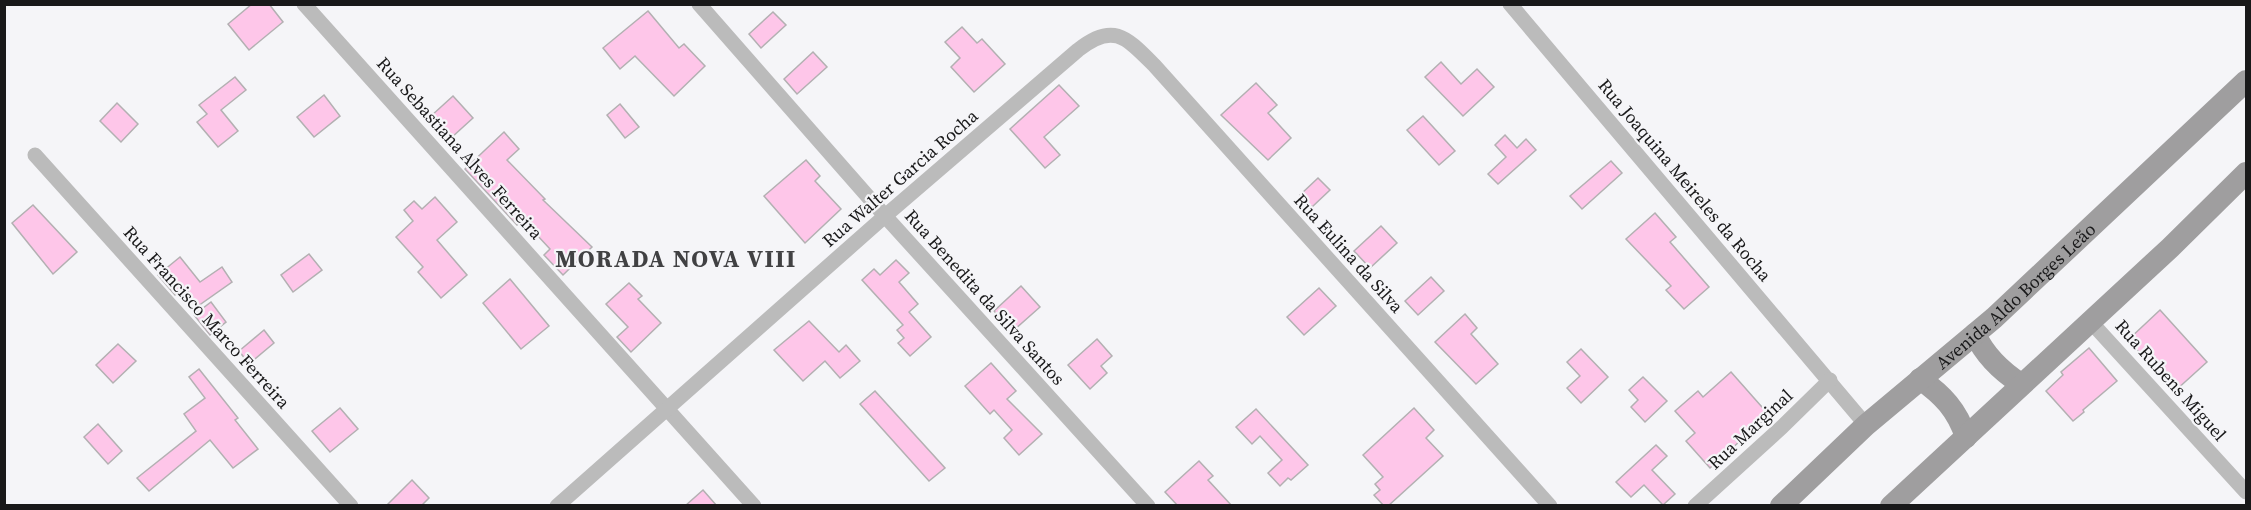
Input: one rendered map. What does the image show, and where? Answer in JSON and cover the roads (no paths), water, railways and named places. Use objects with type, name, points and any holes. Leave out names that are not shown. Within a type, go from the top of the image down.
[{"type":"street","name":"Rua Sebastiana Alves Ferreira","points":[[304,4],[754,506]]},
{"type":"street","name":"Rua Benedita da Silva Santos","points":[[699,4],[885,216],[1149,506]]},
{"type":"street","name":"Rua Joaquina Meireles da Rocha","points":[[1510,4],[1866,425]]},
{"type":"street","name":"Rua Walter Garcia Rocha","points":[[557,506],[885,216],[1078,50],[1096,37],[1113,34]]},
{"type":"street","name":"Rua Eulina da Silva","points":[[1113,34],[1137,48],[1161,73],[1550,506]]},
{"type":"street","name":"Avenida Aldo Borges Leão","points":[[1781,506],[1866,425],[1975,334],[2247,81]]},
{"type":"street","name":"Rua Francisco Marco Ferreira","points":[[35,155],[351,506]]},
{"type":"street","points":[[1891,506],[2247,173]]},
{"type":"street","name":"Rua Rubens Miguel","points":[[2090,321],[2247,492]]},
{"type":"street","points":[[1975,334],[1990,359],[2003,372],[2021,384]]},
{"type":"street","name":"Rua Marginal","points":[[1695,506],[1830,380]]},
{"type":"street","points":[[1920,380],[1944,398],[1955,412],[1965,437]]},
{"type":"district","name":"MORADA NOVA VIII","points":[[676,258]]}]
